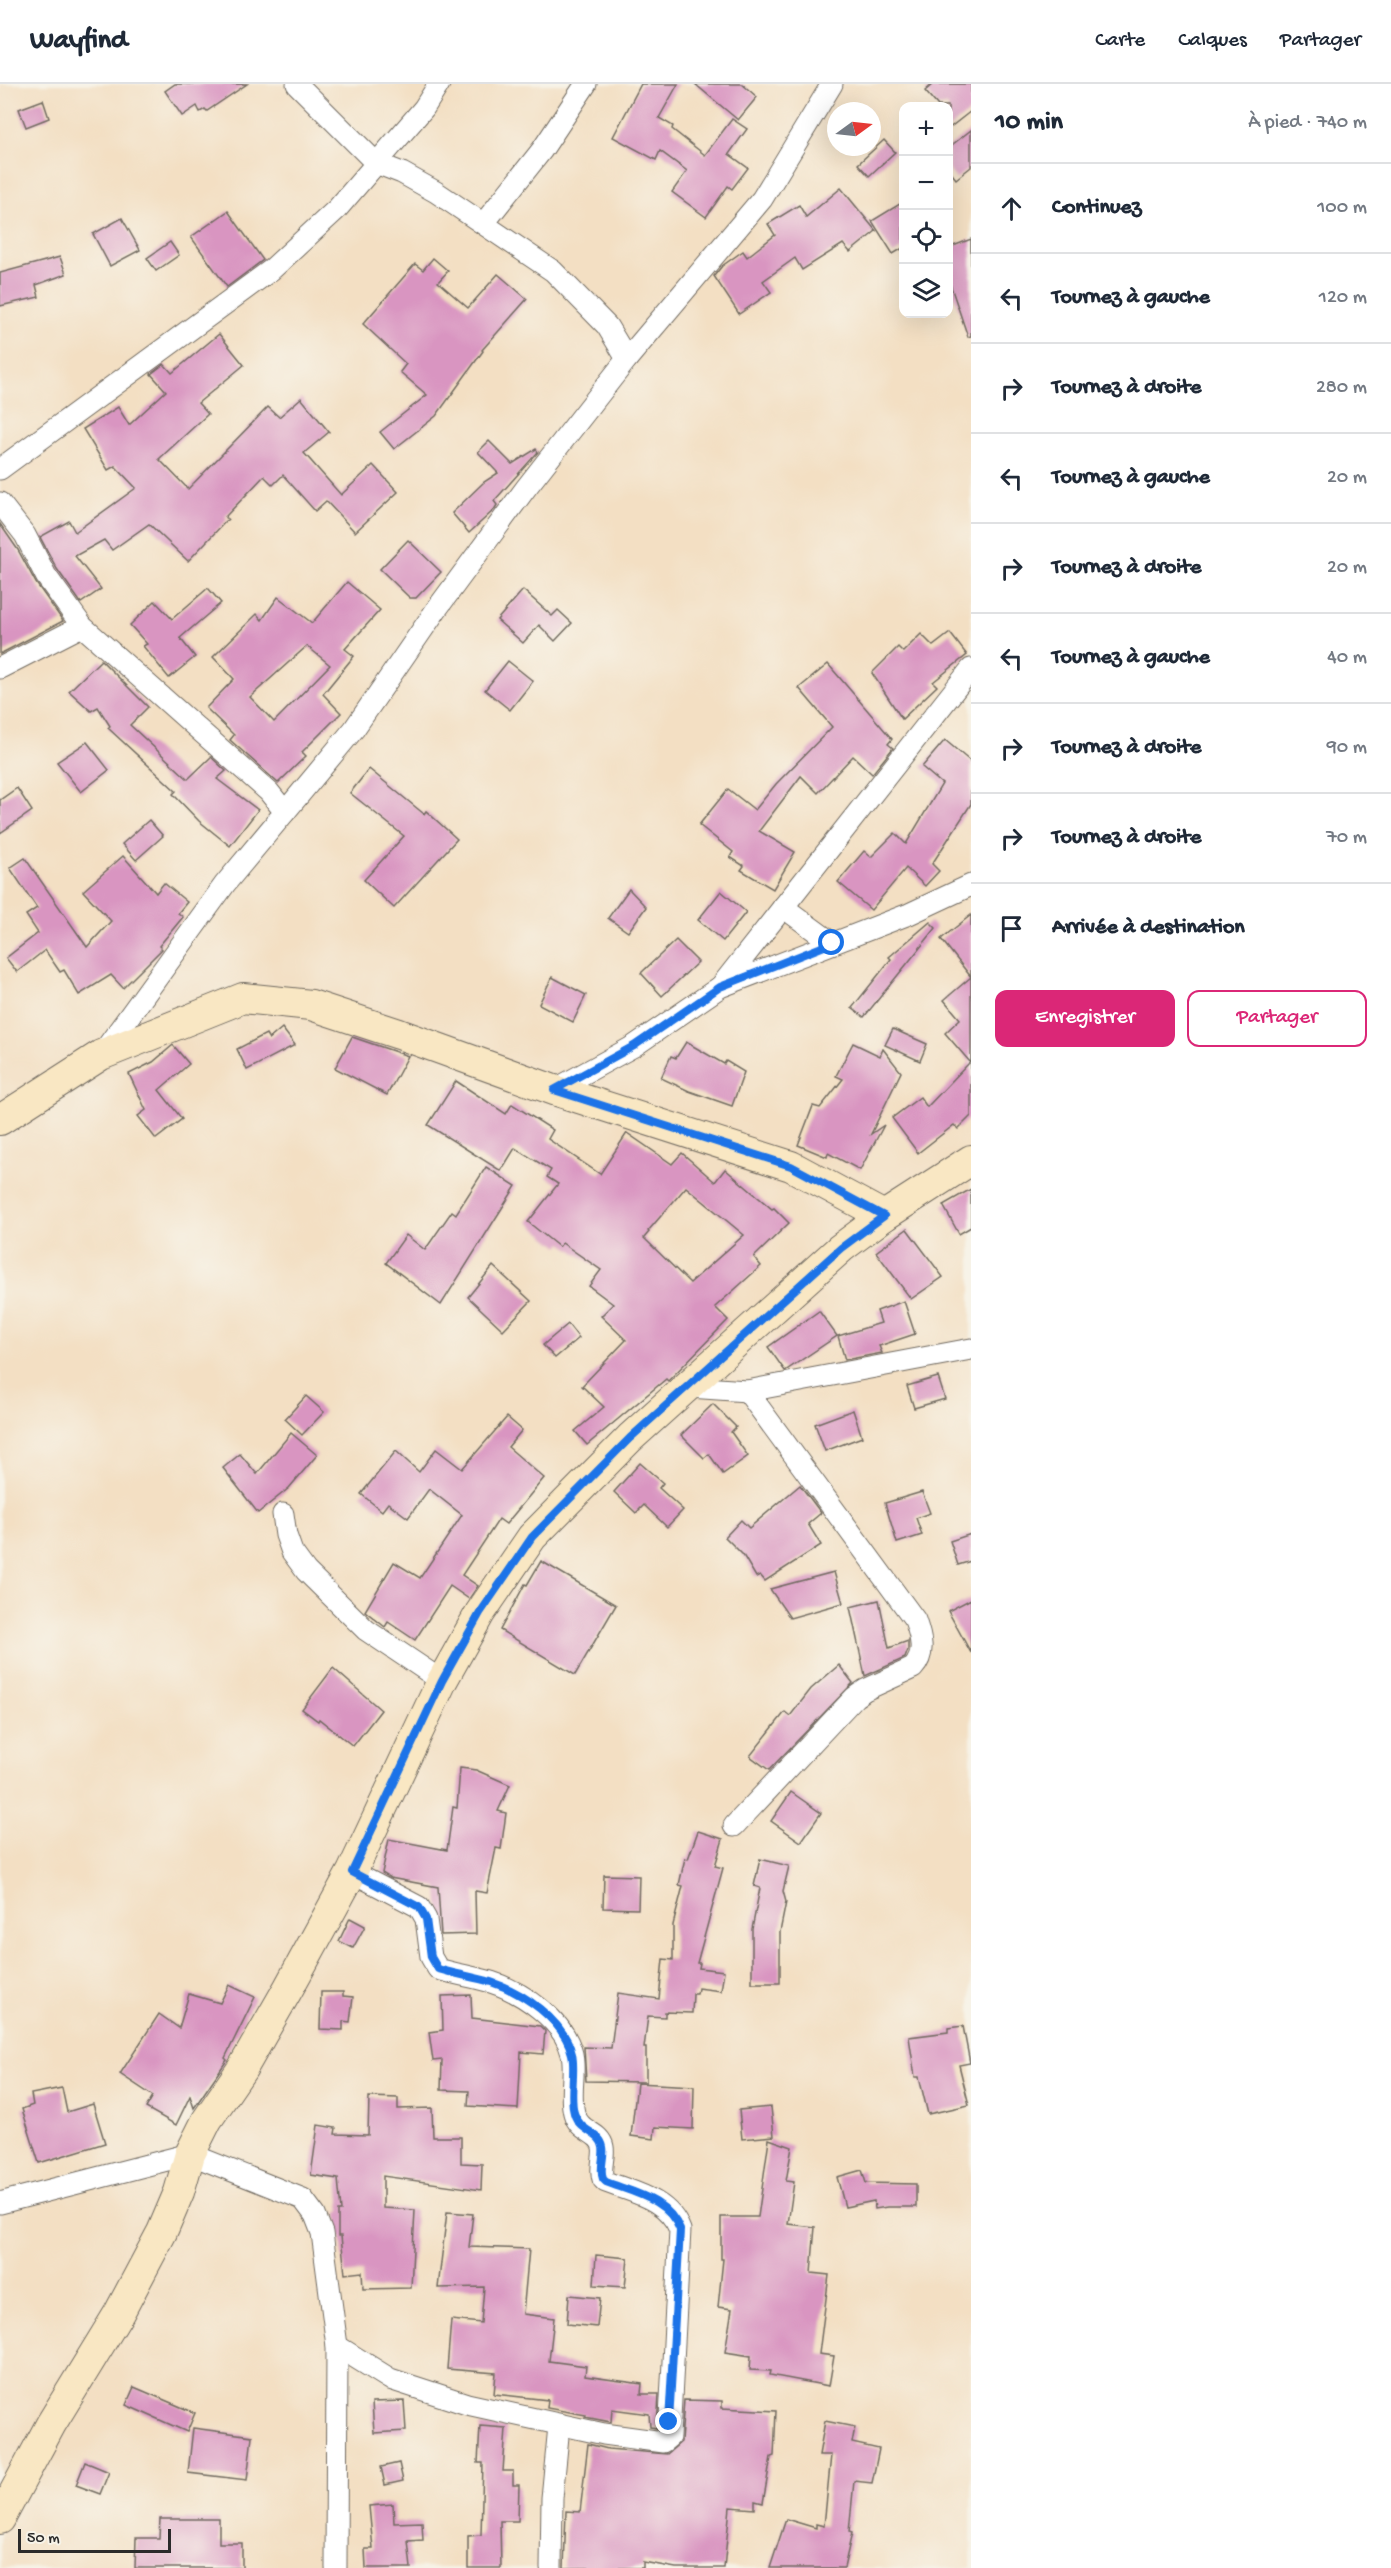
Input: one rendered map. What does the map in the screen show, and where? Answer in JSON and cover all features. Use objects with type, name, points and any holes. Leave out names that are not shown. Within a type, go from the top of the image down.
[{"type":"street","points":[[297,84],[376,163],[402,173],[484,223],[553,271],[607,326],[627,359]]},
{"type":"street","points":[[0,469],[271,270],[337,208],[424,108],[438,84]]},
{"type":"street","points":[[484,223],[542,150],[586,84]]},
{"type":"street","points":[[101,1055],[225,884],[354,729],[436,610],[526,488],[627,359],[762,199],[832,84]]},
{"type":"street","points":[[0,503],[25,535],[46,576],[82,626],[269,792],[285,812]]},
{"type":"street","points":[[0,668],[82,626]]},
{"type":"street","points":[[720,987],[971,669]]},
{"type":"street","points":[[554,1090],[634,1046],[720,987],[909,914],[971,885]]},
{"type":"street","points":[[783,907],[832,943]]},
{"type":"street","points":[[0,1120],[101,1055],[243,998],[311,1005],[554,1090],[791,1166],[884,1216]]},
{"type":"street","points":[[0,2519],[51,2424],[119,2313],[162,2232],[179,2192],[190,2154],[207,2120],[242,2069],[352,1872],[442,1681],[480,1613],[532,1537],[630,1438],[841,1248],[884,1216],[971,1160]]},
{"type":"street","points":[[688,1387],[747,1391],[971,1349]]},
{"type":"street","points":[[734,1826],[855,1697],[913,1668],[919,1662],[921,1652],[921,1641],[915,1620],[747,1391]]},
{"type":"street","points":[[283,1514],[286,1535],[292,1552],[306,1571],[366,1630],[442,1681]]},
{"type":"street","points":[[337,2346],[390,2379],[467,2404],[559,2426],[663,2442],[669,2437],[680,2230],[676,2220],[658,2202],[603,2179],[602,2143],[580,2126],[575,2116],[572,2104],[572,2054],[564,2036],[549,2018],[525,1999],[493,1983],[438,1969],[431,1957],[426,1919],[419,1907],[352,1872]]},
{"type":"street","points":[[0,2203],[190,2154],[303,2199],[315,2215],[322,2232],[337,2346],[336,2568]]},
{"type":"street","points":[[551,2568],[552,2498],[559,2426]]},
{"type":"building","points":[[175,84],[247,84],[207,111],[205,109],[200,112],[197,106],[182,116],[165,91]]},
{"type":"building","points":[[641,84],[678,84],[659,118],[673,126],[672,129],[705,155],[732,119],[747,129],[729,154],[748,168],[732,189],[728,186],[706,217],[672,192],[687,171],[660,151],[656,160],[613,137]]},
{"type":"building","points":[[695,84],[742,84],[757,97],[738,120]]},
{"type":"building","points":[[933,84],[971,84],[971,111],[953,125],[953,102],[935,102],[925,91]]},
{"type":"building","points":[[43,100],[49,118],[26,127],[19,109]]},
{"type":"building","points":[[971,130],[971,167],[956,179],[953,175],[953,144]]},
{"type":"building","points":[[884,140],[895,152],[869,176],[858,164],[867,156],[881,156],[881,143]]},
{"type":"building","points":[[841,188],[876,231],[850,252],[843,244],[802,270],[795,258],[763,281],[771,292],[739,314],[714,276],[722,266],[743,251],[747,257],[775,235],[768,224],[799,205],[806,217]]},
{"type":"building","points":[[899,204],[899,250],[893,254],[872,221]]},
{"type":"building","points":[[228,211],[263,260],[227,287],[191,237]]},
{"type":"building","points":[[122,218],[140,250],[110,266],[93,234]]},
{"type":"building","points":[[971,239],[971,336],[968,337],[953,293],[953,246]]},
{"type":"building","points":[[170,242],[179,255],[156,271],[147,258]]},
{"type":"building","points":[[60,257],[66,274],[36,285],[39,297],[0,306],[0,273]]},
{"type":"building","points":[[433,258],[448,271],[438,282],[468,308],[498,274],[527,299],[482,350],[436,416],[394,449],[380,432],[427,395],[400,372],[406,364],[363,324],[415,264],[423,270]]},
{"type":"building","points":[[219,334],[244,365],[198,403],[208,414],[159,459],[188,489],[268,407],[279,417],[301,398],[329,432],[304,453],[341,495],[373,465],[398,492],[355,532],[326,501],[315,511],[283,475],[273,485],[264,476],[225,517],[228,519],[188,561],[149,524],[112,550],[104,540],[75,556],[101,589],[81,603],[57,569],[40,537],[69,521],[75,532],[136,488],[115,466],[108,470],[83,429],[118,407],[129,425],[166,391],[151,374],[164,364],[172,373]]},
{"type":"building","points":[[489,441],[512,464],[536,449],[538,452],[494,501],[497,505],[494,510],[469,533],[452,513],[484,482],[498,473],[478,452]]},
{"type":"building","points":[[0,524],[18,550],[36,583],[63,621],[0,654]]},
{"type":"building","points":[[408,540],[441,572],[416,598],[410,598],[380,569]]},
{"type":"building","points":[[347,582],[380,610],[345,649],[354,656],[323,694],[341,713],[302,752],[306,756],[278,783],[230,740],[234,735],[206,708],[234,679],[213,657],[257,614],[262,620],[278,597],[312,623]],"holes":[[[307,646],[330,665],[274,722],[250,697]]]},
{"type":"building","points":[[208,588],[221,603],[180,638],[195,657],[169,678],[143,646],[147,644],[130,625],[155,601],[172,619]]},
{"type":"building","points":[[523,590],[552,616],[558,610],[572,623],[555,641],[539,625],[523,643],[497,620]]},
{"type":"building","points":[[950,633],[967,655],[933,682],[937,686],[902,719],[872,673],[898,647],[903,652],[921,634],[933,646]]},
{"type":"building","points":[[101,660],[148,707],[130,725],[188,779],[211,757],[226,771],[217,779],[258,810],[230,846],[199,821],[173,794],[176,791],[108,728],[110,726],[98,707],[91,711],[69,691]]},
{"type":"building","points":[[508,661],[533,681],[510,710],[485,690]]},
{"type":"building","points":[[828,664],[892,739],[888,744],[893,748],[872,774],[853,756],[818,793],[801,776],[759,831],[795,852],[773,889],[741,870],[744,866],[730,857],[733,852],[699,825],[728,789],[755,810],[776,784],[832,727],[799,688]]},
{"type":"building","points":[[945,740],[971,762],[971,804],[932,864],[939,871],[925,886],[906,868],[871,910],[838,882],[864,851],[871,857],[895,833],[906,844],[942,784],[922,767]]},
{"type":"building","points":[[87,742],[109,770],[81,792],[57,762]]},
{"type":"building","points":[[369,769],[424,814],[426,811],[457,839],[394,908],[364,880],[404,836],[350,793]]},
{"type":"building","points":[[17,788],[32,811],[0,833],[0,800]]},
{"type":"building","points":[[149,820],[163,836],[136,860],[122,844]]},
{"type":"building","points":[[123,856],[156,893],[164,883],[187,902],[178,913],[183,917],[159,946],[162,949],[123,988],[111,975],[79,995],[64,970],[60,972],[45,950],[17,972],[6,958],[38,933],[26,915],[37,908],[10,868],[25,858],[87,947],[111,921],[83,891]]},
{"type":"building","points":[[629,889],[646,907],[628,932],[608,918]]},
{"type":"building","points":[[721,891],[746,912],[723,941],[698,920]]},
{"type":"building","points":[[971,915],[971,977],[941,939]]},
{"type":"building","points":[[930,922],[936,928],[864,1017],[852,1008],[891,959],[889,957]]},
{"type":"building","points":[[676,940],[698,962],[662,996],[641,973]]},
{"type":"building","points":[[552,977],[586,995],[573,1022],[539,1004]]},
{"type":"building","points":[[971,977],[971,1116],[958,1129],[954,1125],[918,1153],[892,1118],[920,1097],[927,1107],[970,1062],[945,1033],[960,1019],[944,1000]]},
{"type":"building","points":[[282,1028],[295,1045],[247,1070],[237,1049],[266,1034],[269,1039]]},
{"type":"building","points":[[893,1029],[927,1044],[920,1061],[885,1045]]},
{"type":"building","points":[[352,1037],[408,1056],[387,1095],[335,1068]]},
{"type":"building","points":[[686,1042],[724,1064],[726,1061],[744,1072],[732,1106],[689,1091],[661,1078],[671,1056],[676,1058]]},
{"type":"building","points":[[853,1043],[880,1056],[883,1049],[901,1072],[871,1134],[884,1125],[860,1170],[828,1153],[827,1157],[798,1145],[813,1106],[820,1108],[843,1079],[836,1076]]},
{"type":"building","points":[[173,1045],[189,1064],[159,1090],[182,1119],[156,1139],[138,1116],[146,1110],[129,1074],[153,1062]]},
{"type":"building","points":[[456,1081],[506,1114],[512,1104],[553,1130],[548,1139],[600,1174],[627,1133],[672,1164],[682,1153],[715,1182],[725,1169],[789,1223],[754,1257],[761,1266],[715,1307],[728,1320],[668,1381],[666,1379],[587,1445],[575,1431],[604,1407],[582,1386],[626,1340],[601,1316],[613,1304],[589,1286],[601,1270],[562,1243],[559,1247],[528,1222],[558,1184],[547,1177],[551,1170],[515,1148],[501,1171],[428,1125]],"holes":[[[686,1187],[744,1235],[690,1283],[644,1238]]]},
{"type":"building","points":[[486,1167],[516,1186],[441,1305],[386,1263],[406,1235],[425,1250],[452,1211],[456,1214]]},
{"type":"building","points":[[971,1189],[971,1227],[959,1234],[943,1205]]},
{"type":"building","points":[[907,1229],[943,1277],[911,1299],[876,1252]]},
{"type":"building","points":[[493,1266],[531,1301],[503,1330],[468,1297]]},
{"type":"building","points":[[904,1301],[915,1334],[879,1346],[882,1353],[845,1360],[838,1336],[881,1323],[877,1311]]},
{"type":"building","points":[[819,1311],[837,1336],[785,1371],[768,1347]]},
{"type":"building","points":[[568,1324],[579,1338],[555,1358],[543,1345]]},
{"type":"building","points":[[938,1377],[945,1399],[914,1408],[907,1386]]},
{"type":"building","points":[[306,1396],[324,1412],[302,1435],[285,1419]]},
{"type":"building","points":[[713,1404],[736,1427],[731,1432],[748,1456],[723,1474],[709,1454],[704,1458],[681,1435]]},
{"type":"building","points":[[853,1410],[862,1437],[825,1451],[815,1424]]},
{"type":"building","points":[[507,1417],[522,1430],[508,1447],[544,1478],[506,1524],[499,1519],[462,1575],[478,1586],[469,1599],[450,1586],[415,1640],[388,1622],[385,1627],[365,1611],[394,1562],[420,1578],[462,1515],[429,1489],[408,1518],[388,1503],[382,1511],[361,1494],[396,1451],[419,1472],[436,1449],[462,1469]]},
{"type":"building","points":[[291,1433],[317,1455],[289,1488],[258,1513],[223,1468],[240,1454],[257,1474]]},
{"type":"building","points":[[640,1463],[663,1483],[659,1488],[683,1510],[667,1527],[644,1505],[636,1513],[614,1492]]},
{"type":"building","points":[[800,1485],[821,1513],[808,1524],[821,1545],[765,1581],[760,1575],[756,1577],[743,1555],[725,1537],[741,1520],[749,1528]]},
{"type":"building","points":[[922,1492],[930,1513],[916,1518],[922,1535],[897,1543],[885,1503]]},
{"type":"building","points":[[971,1534],[971,1561],[958,1565],[950,1541]]},
{"type":"building","points":[[541,1561],[616,1605],[575,1675],[500,1630],[525,1584],[527,1585]]},
{"type":"building","points":[[834,1572],[843,1603],[790,1618],[770,1589]]},
{"type":"building","points":[[971,1599],[971,1653],[948,1611]]},
{"type":"building","points":[[879,1600],[889,1648],[908,1641],[908,1650],[905,1658],[865,1676],[850,1607]]},
{"type":"building","points":[[839,1665],[853,1683],[769,1770],[750,1756],[785,1712],[790,1716],[811,1689]]},
{"type":"building","points":[[333,1668],[381,1710],[353,1746],[319,1719],[318,1721],[302,1709]]},
{"type":"building","points":[[460,1768],[476,1770],[510,1785],[498,1811],[506,1813],[501,1849],[496,1848],[487,1893],[475,1891],[476,1934],[441,1935],[438,1887],[390,1878],[382,1873],[389,1839],[447,1850],[453,1807],[457,1808]]},
{"type":"building","points":[[791,1792],[821,1813],[801,1842],[771,1821]]},
{"type":"building","points":[[698,1831],[723,1839],[715,1866],[723,1868],[697,1963],[700,1963],[699,1968],[724,1971],[721,1991],[698,1988],[697,1994],[693,1994],[692,2013],[665,2012],[665,2017],[648,2016],[644,2048],[646,2048],[646,2082],[586,2081],[584,2047],[611,2048],[618,1993],[659,1999],[663,1959],[673,1960],[673,1925],[683,1886],[679,1885],[685,1858],[688,1859]]},
{"type":"building","points":[[760,1859],[789,1866],[783,1891],[786,1902],[780,1932],[780,1983],[752,1983],[752,1929],[760,1888],[754,1886]]},
{"type":"building","points":[[604,1875],[639,1876],[638,1909],[603,1908]]},
{"type":"building","points":[[350,1918],[365,1926],[353,1948],[339,1941]]},
{"type":"building","points":[[229,1985],[255,1997],[225,2058],[227,2060],[194,2108],[190,2096],[176,2125],[146,2108],[153,2096],[120,2074],[159,2014],[179,2028],[189,1994],[220,2003]]},
{"type":"building","points":[[321,1992],[343,1992],[343,1996],[353,1997],[350,2022],[343,2021],[343,2030],[320,2029]]},
{"type":"building","points":[[471,1995],[472,2018],[540,2026],[545,2031],[543,2054],[521,2052],[518,2109],[468,2106],[469,2091],[441,2090],[442,2060],[433,2061],[429,2032],[443,2030],[442,1996]]},
{"type":"building","points":[[963,2026],[970,2063],[959,2065],[969,2105],[928,2114],[919,2077],[915,2077],[909,2037],[948,2032],[948,2028]]},
{"type":"building","points":[[637,2083],[694,2086],[693,2129],[655,2127],[654,2139],[631,2136]]},
{"type":"building","points":[[62,2088],[67,2112],[93,2104],[105,2143],[39,2163],[22,2109],[33,2105],[31,2094]]},
{"type":"building","points":[[369,2097],[398,2098],[398,2109],[432,2108],[433,2137],[461,2137],[461,2163],[482,2164],[481,2190],[383,2176],[383,2208],[415,2210],[411,2288],[363,2289],[362,2272],[345,2274],[341,2236],[338,2236],[338,2211],[341,2211],[338,2179],[311,2175],[318,2125],[336,2128],[335,2134],[368,2135]]},
{"type":"building","points":[[771,2107],[774,2136],[742,2139],[739,2110]]},
{"type":"building","points":[[769,2139],[792,2147],[786,2181],[794,2182],[788,2224],[815,2227],[811,2273],[829,2275],[819,2354],[834,2356],[829,2386],[770,2375],[771,2371],[750,2370],[751,2356],[725,2352],[732,2309],[718,2307],[723,2259],[721,2259],[721,2217],[758,2217]]},
{"type":"building","points":[[862,2170],[866,2183],[916,2184],[916,2207],[875,2209],[874,2201],[845,2207],[837,2177]]},
{"type":"building","points":[[447,2212],[473,2214],[469,2247],[529,2249],[523,2314],[554,2318],[549,2361],[586,2366],[585,2376],[642,2384],[641,2394],[659,2394],[657,2428],[650,2427],[649,2414],[612,2409],[611,2422],[547,2408],[548,2400],[494,2394],[496,2373],[447,2369],[451,2320],[481,2323],[484,2287],[438,2288]]},
{"type":"building","points":[[596,2255],[628,2258],[625,2287],[594,2285]]},
{"type":"building","points":[[569,2295],[600,2298],[597,2327],[567,2324]]},
{"type":"building","points":[[134,2387],[195,2413],[187,2432],[126,2405]]},
{"type":"building","points":[[684,2400],[722,2401],[722,2408],[776,2411],[774,2456],[771,2457],[763,2503],[755,2501],[755,2509],[730,2507],[724,2568],[676,2568],[643,2562],[643,2568],[564,2568],[566,2511],[580,2512],[588,2444],[608,2449],[667,2454],[681,2442]]},
{"type":"building","points":[[404,2401],[406,2431],[374,2433],[372,2402]]},
{"type":"building","points":[[825,2421],[855,2427],[852,2443],[879,2449],[872,2483],[854,2481],[849,2532],[852,2533],[844,2568],[770,2568],[786,2519],[816,2528],[816,2524],[824,2526],[831,2455],[819,2455]]},
{"type":"building","points":[[480,2426],[506,2428],[503,2471],[513,2471],[513,2485],[519,2485],[518,2521],[500,2521],[501,2568],[468,2568],[468,2536],[481,2535],[483,2463],[478,2463]]},
{"type":"building","points":[[193,2428],[252,2436],[247,2480],[188,2473]]},
{"type":"building","points":[[85,2462],[109,2472],[100,2494],[76,2485]]},
{"type":"building","points":[[399,2463],[403,2481],[385,2485],[381,2467]]},
{"type":"building","points":[[393,2504],[394,2523],[422,2522],[423,2540],[408,2541],[411,2568],[366,2568],[365,2549],[373,2549],[369,2506]]},
{"type":"building","points":[[160,2519],[219,2519],[219,2543],[242,2543],[242,2568],[135,2568],[136,2538],[159,2538]]},
{"type":"route","points":[[669,2422],[680,2230],[676,2220],[658,2202],[603,2179],[602,2143],[580,2126],[575,2116],[572,2104],[572,2054],[564,2036],[549,2018],[525,1999],[493,1983],[438,1969],[431,1957],[426,1919],[419,1907],[352,1872],[442,1681],[480,1613],[532,1537],[630,1438],[841,1248],[884,1216],[791,1166],[554,1090],[634,1046],[720,987],[832,943]]}]
